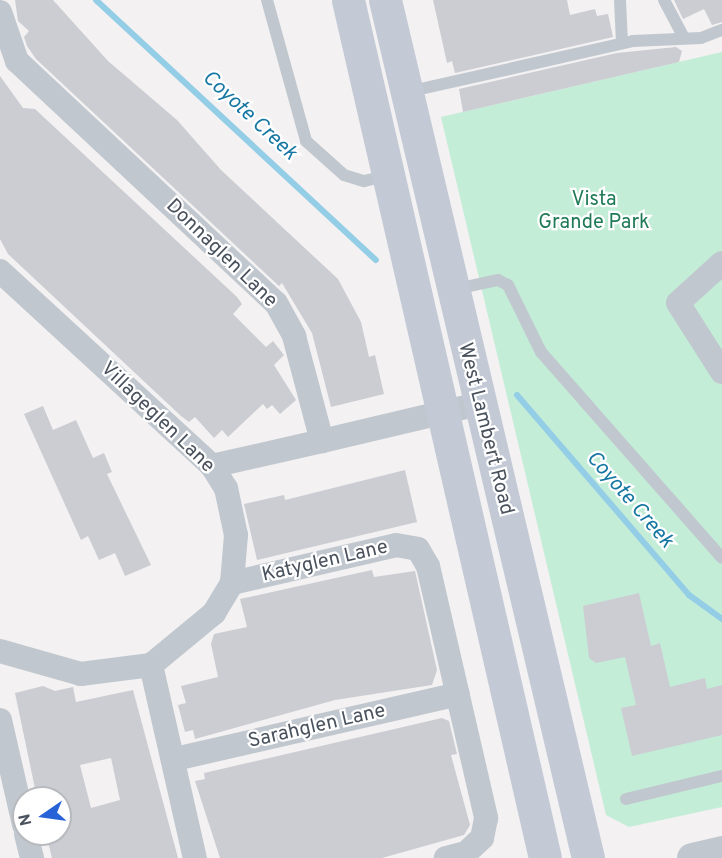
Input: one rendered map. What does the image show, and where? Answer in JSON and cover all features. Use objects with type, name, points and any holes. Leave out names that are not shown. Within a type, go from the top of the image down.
[{"type":"main road","name":"West Lambert Road","points":[[348,0],[545,858]]},
{"type":"main road","name":"West Lambert Road","points":[[385,0],[588,858]]},
{"type":"street","name":"Donnaglen Lane","points":[[0,12],[16,61],[276,303],[294,336],[322,441]]},
{"type":"street","points":[[722,262],[678,303],[722,372]]},
{"type":"street","name":"Villageglen Lane","points":[[0,271],[212,466],[226,488],[236,534],[232,583],[214,613],[152,664]]},
{"type":"street","points":[[212,466],[479,404]]},
{"type":"street","name":"Katyglen Lane","points":[[232,583],[396,545],[418,549],[428,566],[458,694]]},
{"type":"street","points":[[0,651],[81,674],[152,664],[175,759],[195,858]]},
{"type":"street","points":[[446,858],[466,854],[482,838],[486,818],[458,694]]},
{"type":"street","name":"Sarahglen Lane","points":[[175,759],[458,694]]},
{"type":"street","points":[[0,720],[15,786]]},
{"type":"street","points":[[692,858],[722,851]]},
{"type":"lane","points":[[267,0],[295,111],[312,150],[358,181],[389,176]]},
{"type":"lane","points":[[620,0],[622,43]]},
{"type":"lane","points":[[664,0],[684,38]]},
{"type":"lane","points":[[406,92],[622,43],[684,38],[722,30]]},
{"type":"lane","points":[[452,289],[498,280],[508,285],[541,352],[722,558]]},
{"type":"lane","points":[[626,799],[722,776]]},
{"type":"green space","name":"Vista Grande Park","points":[[722,52],[722,807],[629,827],[606,815],[441,117]]},
{"type":"building","points":[[15,0],[53,0],[108,61],[177,120],[221,170],[338,279],[361,322],[369,357],[375,355],[384,394],[331,407],[312,333],[282,283],[279,286],[36,59],[24,37],[29,31],[18,21]]},
{"type":"building","points":[[433,0],[567,0],[570,15],[595,9],[597,16],[608,14],[613,37],[455,73],[452,61],[447,63]]},
{"type":"building","points":[[674,0],[722,0],[722,22],[712,25],[704,9],[683,19]]},
{"type":"building","points":[[676,47],[682,51],[679,62],[463,112],[459,89],[617,53]]},
{"type":"building","points":[[0,76],[23,108],[35,109],[237,297],[242,304],[233,314],[266,347],[273,341],[284,355],[274,365],[296,400],[280,414],[272,405],[267,409],[263,404],[228,437],[222,430],[214,438],[195,417],[189,422],[181,416],[8,254],[0,239]]},
{"type":"building","points":[[43,406],[53,430],[76,420],[93,458],[104,453],[112,472],[107,474],[151,565],[125,576],[115,553],[99,560],[88,536],[81,540],[24,414]]},
{"type":"building","points":[[405,470],[417,522],[257,560],[244,504],[284,495],[285,500]]},
{"type":"building","points":[[372,570],[374,577],[415,571],[437,670],[432,685],[335,700],[195,739],[193,730],[185,732],[178,705],[186,703],[181,686],[218,677],[211,644],[214,634],[247,627],[240,599]]},
{"type":"building","points":[[639,593],[651,646],[660,643],[670,687],[705,678],[707,689],[722,685],[722,735],[632,756],[621,708],[636,705],[625,657],[596,663],[589,658],[583,606]]},
{"type":"building","points":[[43,686],[55,691],[73,687],[76,702],[133,690],[178,858],[52,858],[49,846],[72,846],[72,786],[34,786],[15,693]],"holes":[[[111,758],[120,800],[91,808],[80,765]]]},
{"type":"building","points":[[442,718],[449,721],[457,754],[451,755],[470,825],[464,835],[382,858],[220,858],[195,781],[205,779],[204,773]]},
{"type":"waterway","name":"Coyote Creek","points":[[96,0],[376,260]]},
{"type":"waterway","name":"Coyote Creek","points":[[517,395],[689,595],[722,619]]}]
